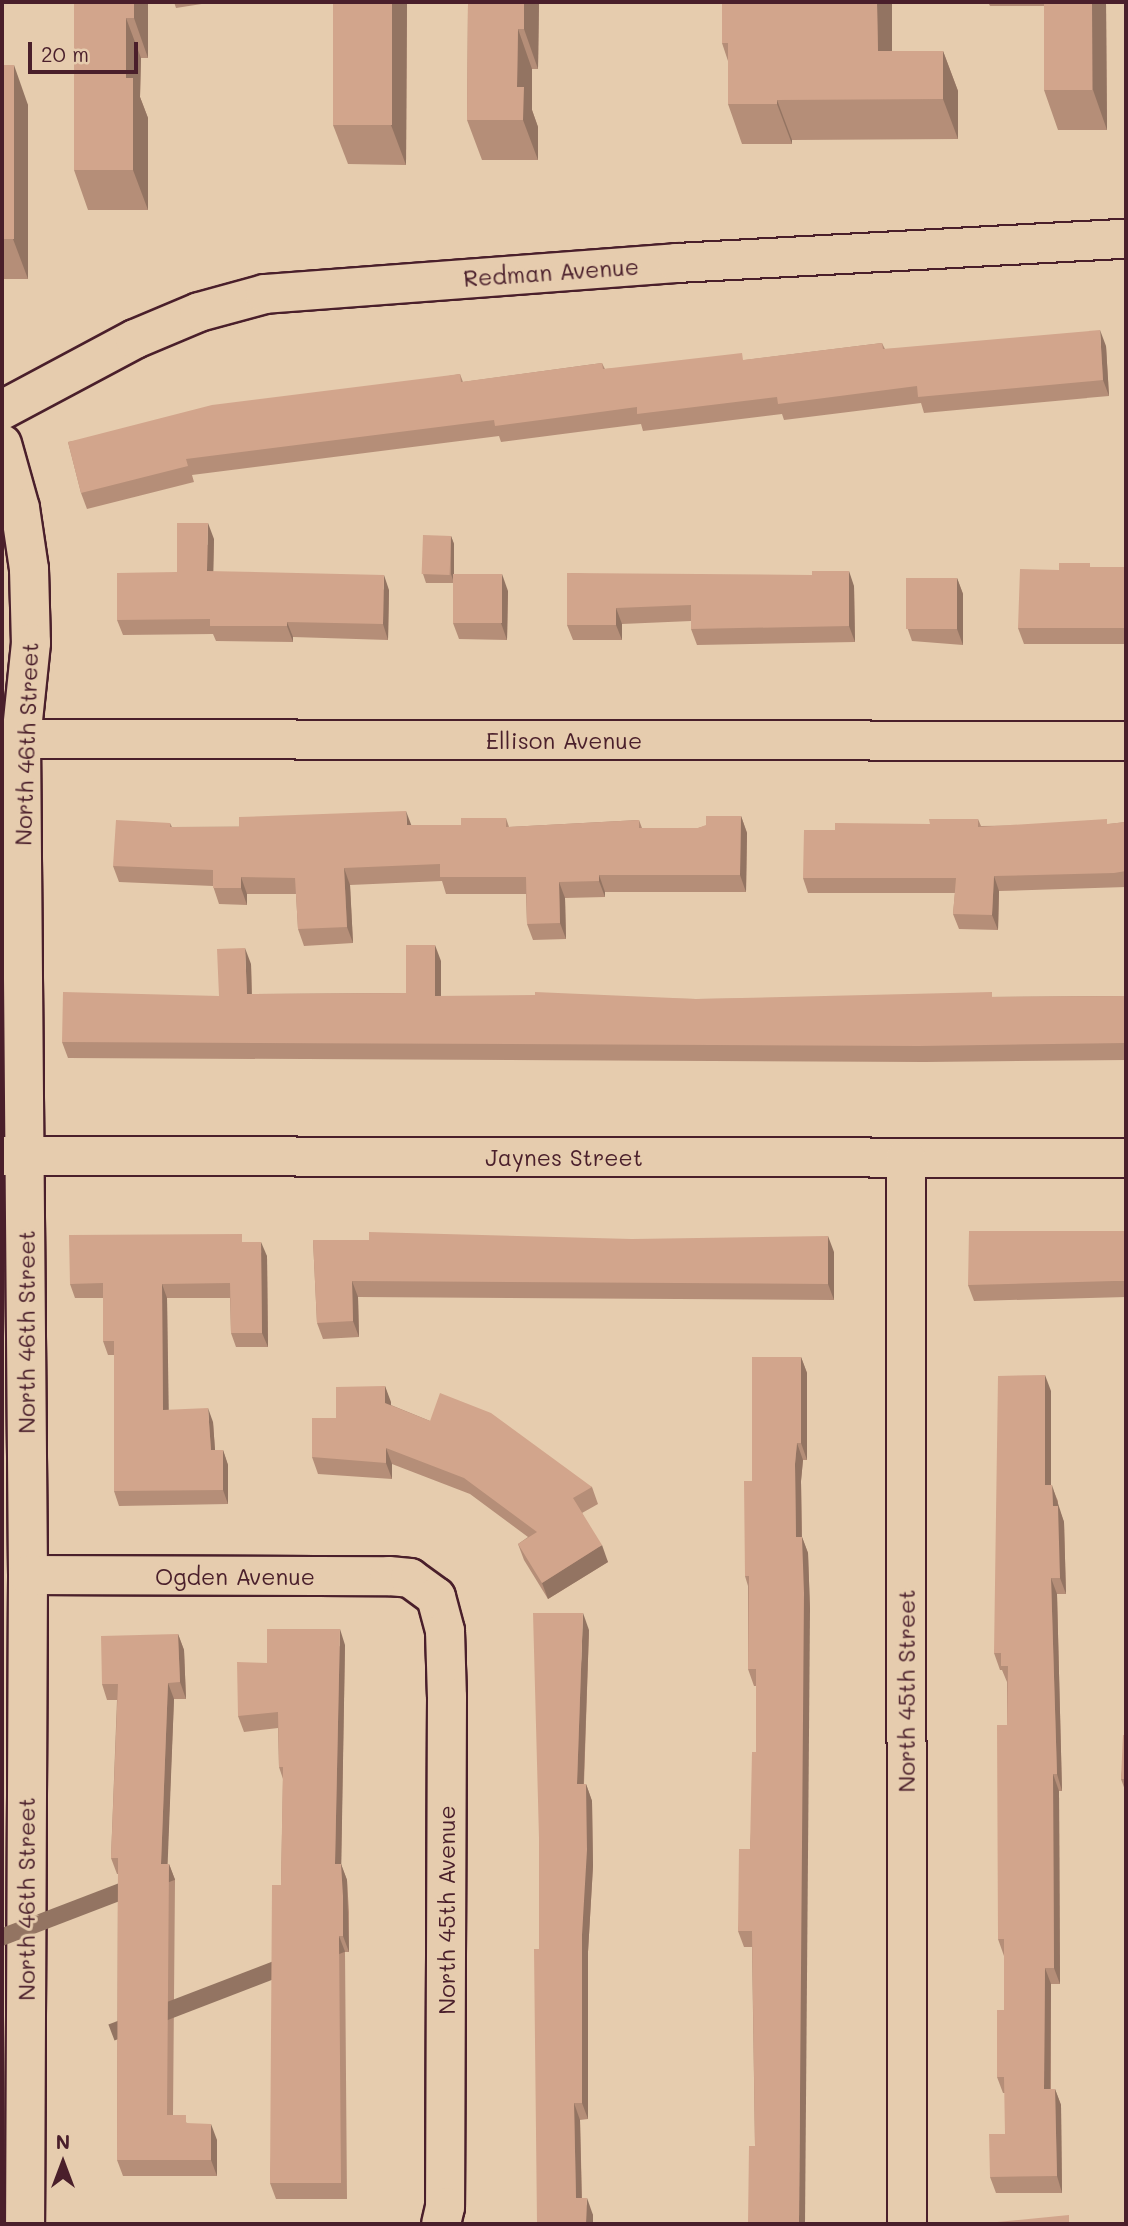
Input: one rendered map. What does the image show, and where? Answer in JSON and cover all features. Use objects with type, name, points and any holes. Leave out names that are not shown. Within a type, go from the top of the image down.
[{"type":"street","name":"Redman Avenue","points":[[2,410],[135,339],[199,312],[265,294],[677,263],[1126,239]]},
{"type":"street","name":"North 46th Street","points":[[2,444],[20,508],[29,569],[31,643],[12,739],[13,1156],[28,1575],[25,2224]]},
{"type":"street","name":"Ellison Avenue","points":[[12,739],[1126,741]]},
{"type":"street","name":"Jaynes Street","points":[[13,1156],[1126,1158]]},
{"type":"street","name":"North 45th Street","points":[[906,1157],[907,2224]]},
{"type":"street","name":"Ogden Avenue","points":[[28,1575],[389,1576],[410,1578],[436,1597]]},
{"type":"street","name":"North 45th Avenue","points":[[436,1597],[445,1631],[447,1698],[445,2207],[441,2224]]},
{"type":"building","points":[[74,2],[134,2],[134,18],[126,18],[126,78],[133,78],[133,170],[74,170]]},
{"type":"building","points":[[333,2],[392,2],[392,125],[333,125]]},
{"type":"building","points":[[468,2],[524,2],[524,29],[518,29],[517,87],[524,87],[523,120],[467,120]]},
{"type":"building","points":[[722,2],[877,2],[878,51],[943,51],[943,99],[777,100],[777,104],[728,104],[728,43],[722,43]]},
{"type":"building","points":[[1044,2],[1092,2],[1092,90],[1044,90]]},
{"type":"building","points":[[2,65],[14,65],[14,239],[2,239]]},
{"type":"building","points":[[1100,330],[1103,380],[918,397],[917,386],[778,404],[777,397],[637,414],[637,407],[495,426],[494,420],[186,459],[188,466],[81,493],[68,442],[212,405],[460,374],[461,382],[602,363],[603,369],[742,353],[743,360],[882,343],[883,349]]},
{"type":"building","points":[[177,523],[208,523],[207,571],[384,575],[383,624],[287,622],[287,626],[210,626],[210,619],[117,620],[117,573],[177,572]]},
{"type":"building","points":[[423,535],[451,536],[450,575],[422,574]]},
{"type":"building","points":[[1059,563],[1090,563],[1090,567],[1126,567],[1126,628],[1018,628],[1020,569],[1059,570]]},
{"type":"building","points":[[812,571],[849,571],[849,626],[691,629],[691,605],[616,608],[616,625],[567,625],[567,573],[812,575]]},
{"type":"building","points":[[453,574],[502,574],[502,623],[453,623]]},
{"type":"building","points":[[906,578],[957,578],[957,629],[906,629]]},
{"type":"building","points":[[406,811],[407,825],[461,825],[461,818],[506,818],[506,827],[639,820],[639,828],[698,828],[706,825],[706,816],[741,816],[740,875],[599,875],[599,881],[559,882],[560,923],[527,924],[526,877],[440,877],[440,864],[344,868],[347,927],[298,929],[295,878],[241,877],[241,888],[213,888],[213,870],[113,866],[116,820],[170,823],[170,827],[239,827],[239,817]]},
{"type":"building","points":[[929,819],[978,819],[978,827],[1107,819],[1107,824],[1126,822],[1126,871],[994,876],[992,915],[953,914],[956,878],[803,878],[804,830],[835,830],[835,823],[930,824]]},
{"type":"building","points":[[406,945],[435,945],[435,996],[535,995],[535,992],[696,999],[992,992],[992,997],[1126,996],[1126,1043],[919,1046],[62,1042],[63,992],[219,996],[217,949],[245,948],[247,994],[406,993]]},
{"type":"building","points":[[969,1231],[1126,1231],[1126,1281],[968,1285]]},
{"type":"building","points":[[369,1232],[632,1239],[828,1236],[828,1284],[352,1281],[353,1321],[317,1323],[313,1240],[369,1240]]},
{"type":"building","points":[[242,1234],[242,1242],[261,1242],[262,1333],[231,1333],[230,1283],[162,1284],[163,1410],[208,1408],[211,1450],[223,1450],[223,1490],[114,1491],[114,1341],[103,1341],[103,1283],[70,1284],[69,1235]]},
{"type":"building","points":[[752,1357],[801,1357],[801,1443],[797,1443],[795,1464],[796,1537],[802,1537],[804,1593],[799,2224],[748,2224],[749,2146],[755,2146],[752,1931],[738,1931],[739,1849],[750,1849],[752,1752],[756,1752],[756,1669],[748,1669],[749,1576],[745,1576],[744,1481],[752,1481]]},
{"type":"building","points":[[1045,1375],[1045,1485],[1052,1485],[1053,1506],[1058,1506],[1060,1578],[1051,1578],[1057,1774],[1053,1774],[1054,1968],[1045,1968],[1044,2089],[1055,2089],[1057,2176],[990,2177],[989,2134],[1005,2134],[1004,2077],[997,2077],[997,2010],[1004,2010],[1004,1939],[998,1939],[997,1725],[1007,1725],[1008,1666],[1001,1666],[1001,1653],[994,1653],[998,1376]]},
{"type":"building","points":[[385,1386],[385,1403],[430,1421],[440,1393],[491,1413],[592,1487],[573,1498],[602,1545],[542,1583],[518,1544],[537,1532],[464,1478],[386,1448],[386,1463],[312,1457],[312,1418],[336,1418],[336,1387]]},
{"type":"building","points":[[533,1613],[583,1613],[577,1784],[586,1784],[587,1850],[582,1935],[582,2103],[574,2103],[576,2198],[587,2198],[586,2224],[537,2224],[534,1949],[539,1949],[539,1838]]},
{"type":"building","points":[[267,1629],[340,1629],[335,1864],[341,1864],[343,1896],[343,1936],[339,1936],[341,2183],[270,2183],[272,1885],[281,1885],[283,1767],[279,1767],[278,1712],[238,1716],[237,1662],[267,1663]]},
{"type":"building","points":[[178,1634],[180,1682],[168,1683],[161,1864],[169,1864],[167,2115],[186,2115],[186,2123],[211,2124],[211,2160],[117,2160],[118,1858],[111,1858],[118,1684],[102,1684],[101,1636]]},
{"type":"building","points":[[1123,1735],[1126,1735],[1126,1779],[1121,1779]]},
{"type":"building","points":[[1069,2215],[1069,2224],[987,2224],[987,2223]]}]
